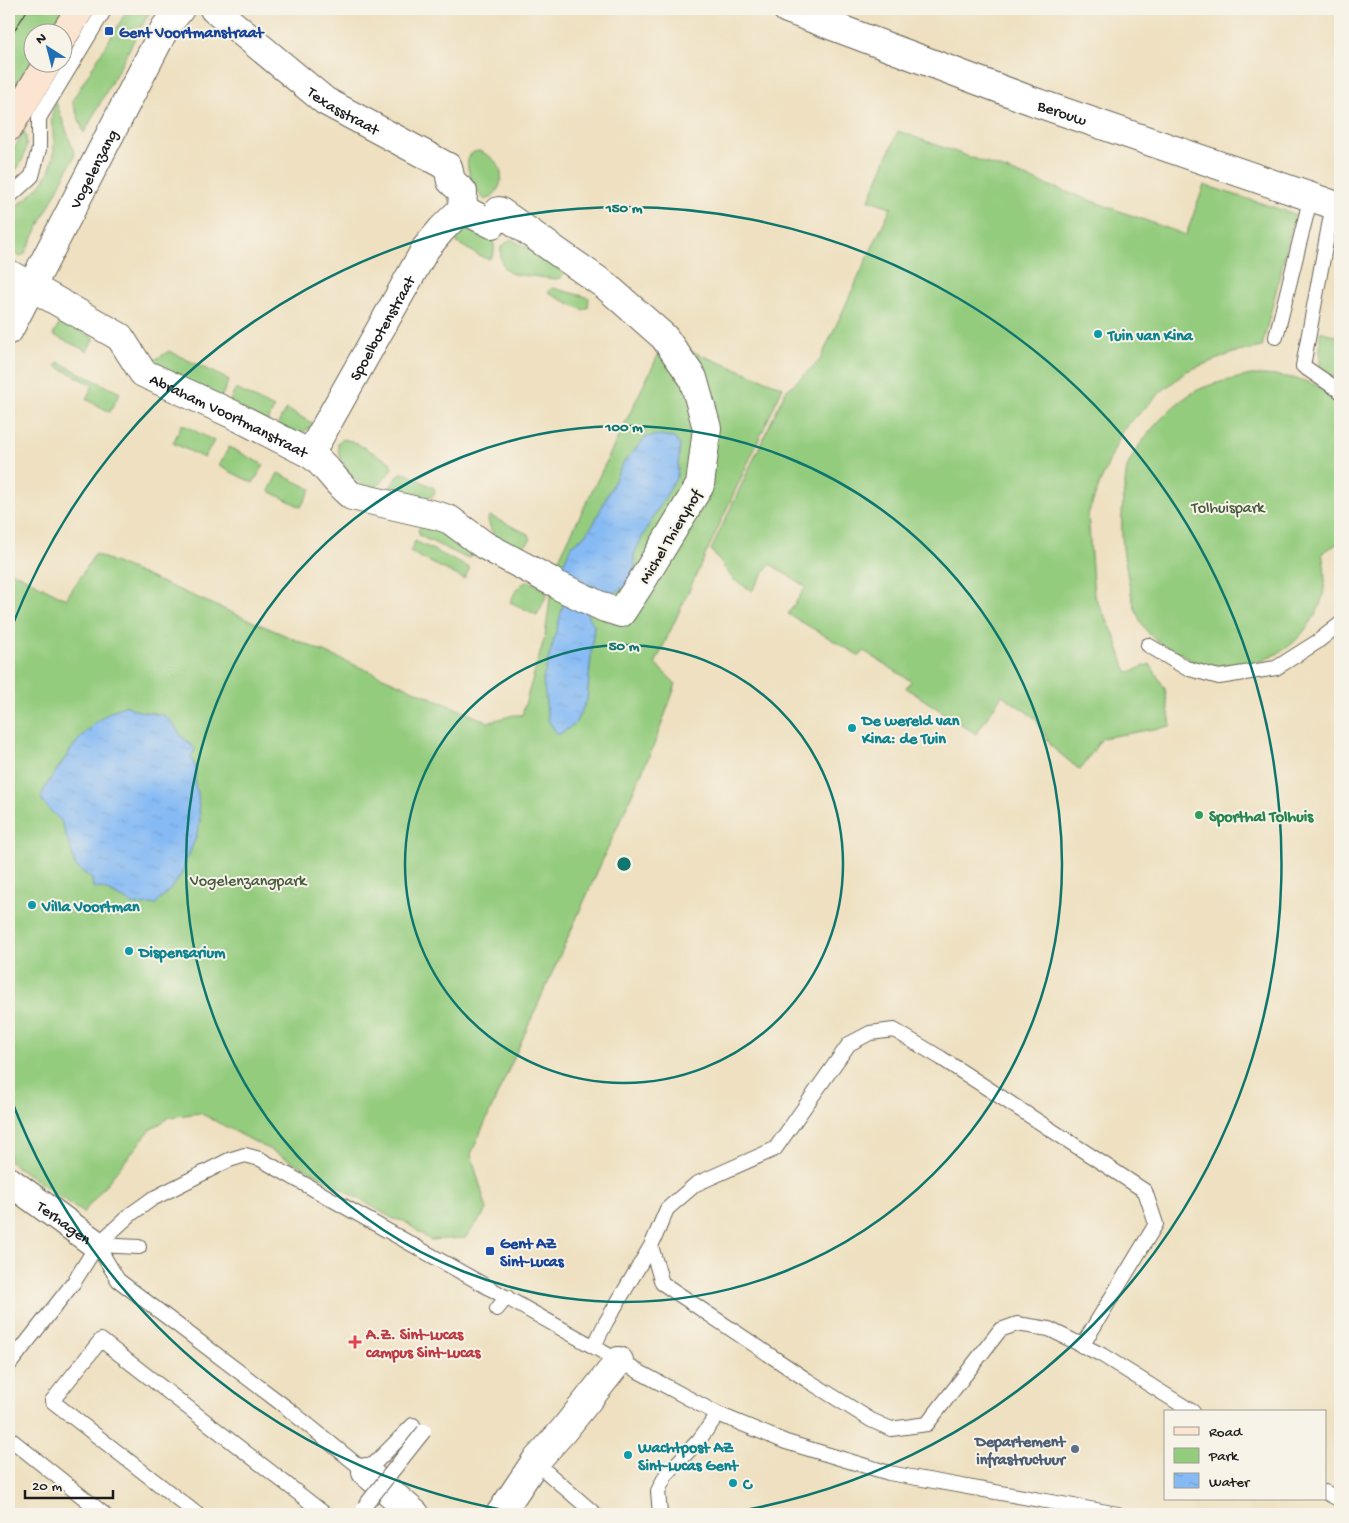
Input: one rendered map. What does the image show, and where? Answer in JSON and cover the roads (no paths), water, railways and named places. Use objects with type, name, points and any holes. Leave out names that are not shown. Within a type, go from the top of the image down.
[{"type":"main road","points":[[72,22],[80,9]]},
{"type":"main road","points":[[9,128],[42,72]]},
{"type":"street","name":"Vogelenzang","points":[[9,330],[20,280],[165,28],[180,9]]},
{"type":"street","name":"Texasstraat","points":[[214,9],[325,101],[448,167],[451,182],[464,192],[462,209]]},
{"type":"street","name":"Berouw","points":[[787,9],[1035,102],[1328,202]]},
{"type":"street","name":"Spoelbotenstraat","points":[[310,454],[426,248],[462,209]]},
{"type":"street","name":"Michel Thieryhof","points":[[352,496],[450,520],[484,545],[556,584],[605,608],[620,613],[642,582],[700,485],[707,428],[693,378],[664,337],[606,286],[499,211],[492,224],[462,209]]},
{"type":"street","name":"Abraham Voortmanstraat","points":[[20,280],[120,337],[143,373],[232,414],[320,460],[342,489],[352,496]]},
{"type":"street","name":"Terhagen","points":[[9,1181],[97,1245]]},
{"type":"street","points":[[500,1514],[535,1462],[563,1431],[618,1361]]},
{"type":"street","points":[[366,1472],[416,1514]]},
{"type":"lane","points":[[9,197],[32,176],[39,149],[39,118],[105,9]]},
{"type":"lane","points":[[1276,337],[1328,202]]},
{"type":"lane","points":[[1328,202],[1303,366],[1340,391]]},
{"type":"lane","points":[[1148,645],[1186,668],[1219,677],[1276,668],[1317,642],[1340,624]]},
{"type":"lane","points":[[594,1346],[652,1244],[667,1209],[696,1184],[775,1149],[849,1044],[870,1033],[894,1030],[941,1058],[1145,1191],[1156,1224],[1082,1346]]},
{"type":"lane","points":[[9,1365],[74,1282],[97,1245],[131,1214],[152,1199],[229,1160],[245,1155],[260,1159],[618,1361],[718,1414],[786,1442],[889,1473],[1118,1514]]},
{"type":"lane","points":[[652,1244],[662,1282],[807,1380],[871,1420],[892,1429],[927,1424],[1000,1330],[1017,1324],[1049,1329],[1102,1355],[1189,1410]]},
{"type":"lane","points":[[97,1245],[139,1247]]},
{"type":"lane","points":[[97,1245],[118,1280],[287,1408],[366,1472],[418,1428],[361,1510]]},
{"type":"lane","points":[[497,1309],[507,1297]]},
{"type":"lane","points":[[197,1514],[52,1401],[101,1340],[325,1514]]},
{"type":"lane","points":[[660,1514],[658,1491],[666,1474],[699,1440],[718,1414]]},
{"type":"lane","points":[[9,1438],[104,1514]]},
{"type":"lane","points":[[535,1462],[595,1514]]},
{"type":"lane","points":[[1326,1493],[1340,1500]]},
{"type":"water","points":[[661,435],[674,438],[680,445],[677,477],[634,554],[635,568],[625,586],[613,594],[586,584],[587,614],[594,625],[587,700],[575,724],[558,735],[548,720],[543,679],[564,602],[585,583],[560,570],[572,545],[583,537],[594,523],[623,463],[646,437]]},
{"type":"water","points":[[127,705],[135,710],[165,716],[195,750],[191,757],[196,768],[195,786],[198,792],[200,822],[181,875],[156,904],[135,905],[104,889],[93,887],[92,879],[75,866],[61,821],[44,804],[41,797],[66,757],[88,730],[106,715]]},
{"type":"tram line","points":[[9,39],[28,9]]},
{"type":"place","name":"Gent Voortmanstraat","points":[[109,31]]},
{"type":"place","name":"Tuin van Kina","points":[[1098,334]]},
{"type":"place","name":"De wereld van Kina: de Tuin","points":[[852,728]]},
{"type":"place","name":"Sporthal Tolhuis","points":[[1199,815]]},
{"type":"place","name":"Villa Voortman","points":[[32,905]]},
{"type":"place","name":"Dispensarium","points":[[129,951]]},
{"type":"place","name":"Gent AZ Sint-Lucas","points":[[490,1251]]},
{"type":"place","name":"A.Z. Sint-Lucas campus Sint-Lucas","points":[[355,1342]]},
{"type":"place","name":"Departement infrastructuur","points":[[1075,1449]]},
{"type":"place","name":"Wachtpost AZ Sint-Lucas Gent","points":[[628,1455]]},
{"type":"place","name":"C","points":[[733,1483]]},
{"type":"park label","name":"Tolhuispark","points":[[1228,506]]},
{"type":"park label","name":"Vogelenzangpark","points":[[248,879]]}]
